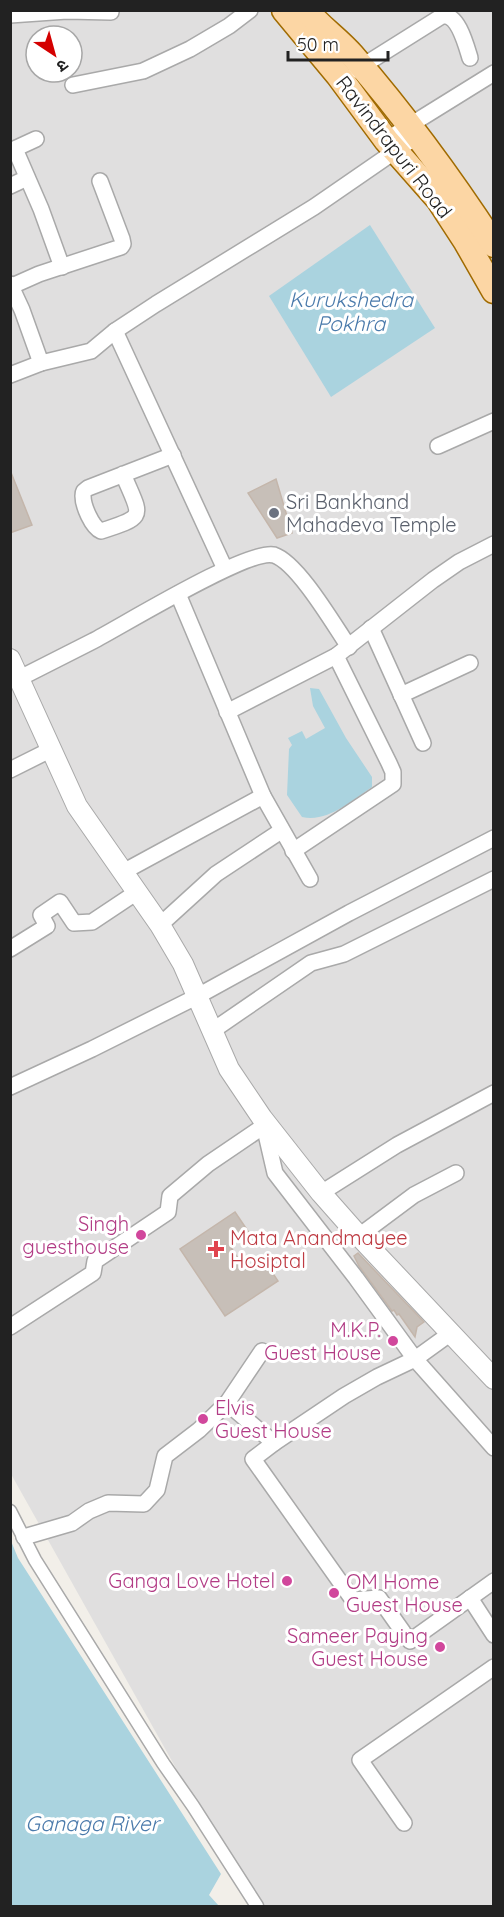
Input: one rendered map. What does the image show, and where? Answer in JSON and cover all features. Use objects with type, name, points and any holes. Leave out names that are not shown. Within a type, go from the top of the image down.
[{"type":"main road","name":"Ravindrapuri Road","points":[[284,10],[413,130],[494,245]]},
{"type":"main road","name":"Ravindrapuri Road","points":[[306,10],[319,25],[340,42],[352,74],[391,145],[438,199],[494,291]]},
{"type":"street","points":[[73,85],[143,71],[190,49],[250,10]]},
{"type":"street","points":[[10,15],[67,11],[111,12]]},
{"type":"street","points":[[352,74],[447,15],[452,17],[459,28],[470,58]]},
{"type":"street","points":[[10,375],[41,363],[91,351],[156,304],[314,207],[391,145],[494,73]]},
{"type":"street","points":[[36,139],[13,150],[27,178],[62,267]]},
{"type":"street","points":[[10,186],[27,178]]},
{"type":"street","points":[[41,363],[11,285],[121,247],[123,244],[100,181]]},
{"type":"street","points":[[115,332],[225,569]]},
{"type":"street","points":[[438,446],[494,421]]},
{"type":"street","points":[[123,474],[173,455]]},
{"type":"street","points":[[227,712],[336,656],[433,580],[459,562],[494,544]]},
{"type":"street","points":[[20,678],[225,569],[267,555],[274,555],[291,568],[312,593],[349,646]]},
{"type":"street","points":[[178,594],[263,796],[310,879]]},
{"type":"street","points":[[371,628],[423,743]]},
{"type":"street","points":[[293,851],[393,784],[393,772],[389,763],[336,656]]},
{"type":"street","points":[[10,659],[77,806],[160,925],[183,964],[229,1069],[263,1122],[359,1236],[494,1379]]},
{"type":"street","points":[[401,695],[470,663]]},
{"type":"street","points":[[10,770],[52,749]]},
{"type":"street","points":[[123,872],[263,796]]},
{"type":"street","points":[[160,925],[216,874],[281,831]]},
{"type":"street","points":[[10,1087],[196,997],[349,913],[494,838]]},
{"type":"street","points":[[212,1031],[311,963],[344,954],[494,879]]},
{"type":"street","points":[[10,949],[47,926],[41,915],[60,902],[74,923],[92,922],[137,892]]},
{"type":"street","points":[[321,1193],[397,1144],[494,1093]]},
{"type":"street","points":[[10,1327],[93,1273],[95,1261],[168,1212],[170,1196],[263,1122]]},
{"type":"street","points":[[263,1122],[275,1173],[415,1359],[494,1448]]},
{"type":"street","points":[[359,1236],[414,1195],[456,1173]]},
{"type":"street","points":[[450,1333],[415,1359],[344,1396],[253,1459],[353,1600],[379,1598],[410,1641],[494,1581]]},
{"type":"street","points":[[24,1538],[72,1523],[88,1511],[108,1503],[144,1504],[157,1490],[165,1456],[199,1430],[227,1403],[262,1351]]},
{"type":"street","points":[[227,1403],[274,1443]]},
{"type":"street","points":[[10,1512],[35,1560],[163,1763],[257,1906]]},
{"type":"street","points":[[470,1598],[494,1635]]},
{"type":"street","points":[[404,1823],[360,1760],[494,1667]]},
{"type":"shaded area","points":[[11,11],[493,11],[493,1906],[252,1906],[11,1474]]},
{"type":"water","name":"Kurukshedra Pokhra","points":[[370,225],[435,328],[331,397],[269,296]]},
{"type":"water","points":[[310,688],[319,689],[346,738],[372,777],[372,787],[348,804],[330,814],[312,818],[302,817],[287,795],[289,749],[292,745],[288,738],[302,731],[306,739],[325,728],[313,706]]},
{"type":"water","name":"Ganaga River","points":[[11,1541],[18,1558],[221,1874],[209,1895],[219,1906],[11,1906]]},
{"type":"building","points":[[10,470],[32,525],[10,533]]},
{"type":"building","name":"Sri Bankhand Mahadeva Temple","points":[[276,479],[292,533],[277,538],[248,493]]},
{"type":"building","points":[[235,1212],[250,1234],[230,1246],[245,1269],[262,1257],[278,1281],[225,1316],[180,1249]]},
{"type":"building","points":[[358,1253],[424,1322],[417,1327],[415,1337],[399,1314],[392,1311],[359,1266],[354,1256]]},
{"type":"place","name":"Sri Bankhand Mahadeva Temple","points":[[274,513]]},
{"type":"place","name":"Singh guesthouse","points":[[141,1235]]},
{"type":"place","name":"Mata Anandmayee Hosiptal","points":[[216,1249]]},
{"type":"place","name":"M.K.P. Guest House","points":[[393,1341]]},
{"type":"place","name":"Elvis Guest House","points":[[203,1419]]},
{"type":"place","name":"Ganga Love Hotel","points":[[287,1581]]},
{"type":"place","name":"OM Home Guest House","points":[[334,1593]]},
{"type":"place","name":"Sameer Paying Guest House","points":[[440,1647]]}]
